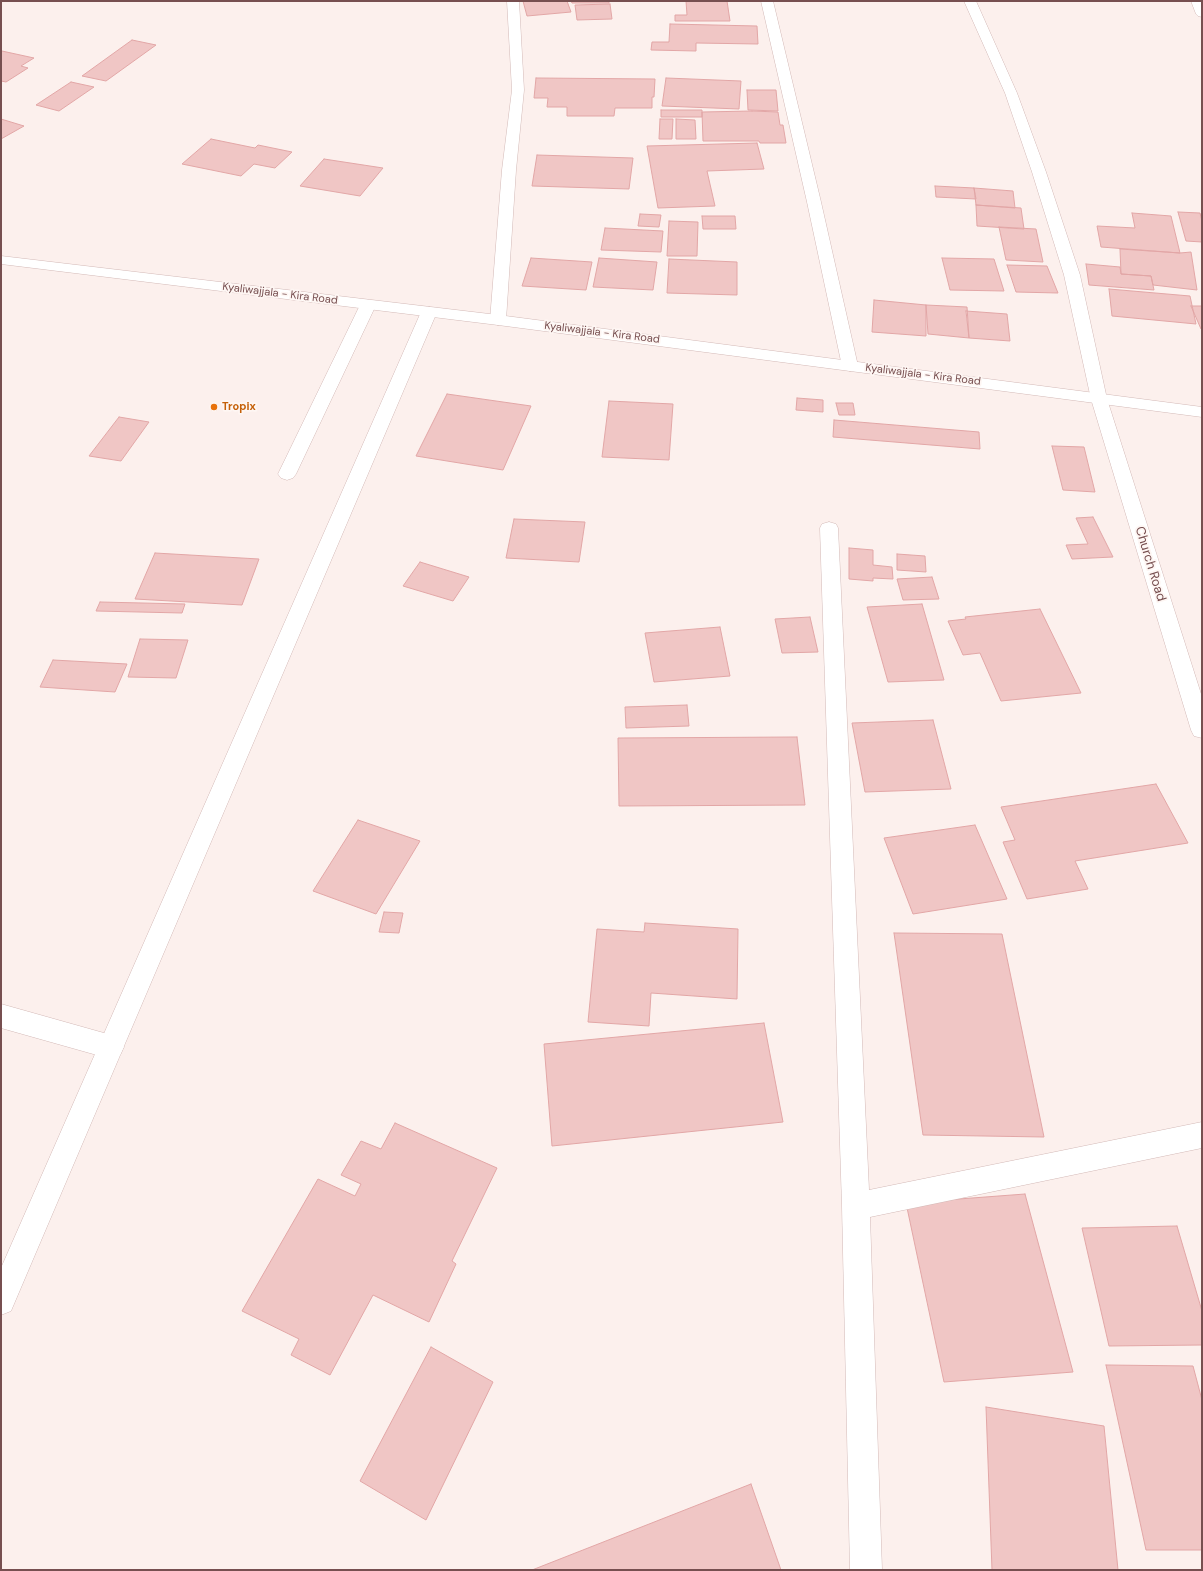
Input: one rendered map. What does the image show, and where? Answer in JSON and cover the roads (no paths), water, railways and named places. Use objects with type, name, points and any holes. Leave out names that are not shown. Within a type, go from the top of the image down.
[{"type":"street","points":[[498,320],[509,170],[518,90],[513,1]]},
{"type":"street","points":[[768,1],[850,366]]},
{"type":"street","name":"Church Road","points":[[970,1],[1011,93],[1044,187],[1072,275],[1099,398],[1202,730]]},
{"type":"street","points":[[1197,1],[1202,14]]},
{"type":"street","name":"Kyaliwajjala - Kira Road","points":[[1,260],[498,320],[1202,412]]},
{"type":"street","points":[[286,474],[368,305]]},
{"type":"street","points":[[1,1301],[429,312]]},
{"type":"street","points":[[829,528],[856,1206],[866,1570]]},
{"type":"street","points":[[1,1016],[111,1047]]},
{"type":"street","points":[[856,1206],[1202,1135]]},
{"type":"place","name":"Tropix","points":[[214,407]]}]
